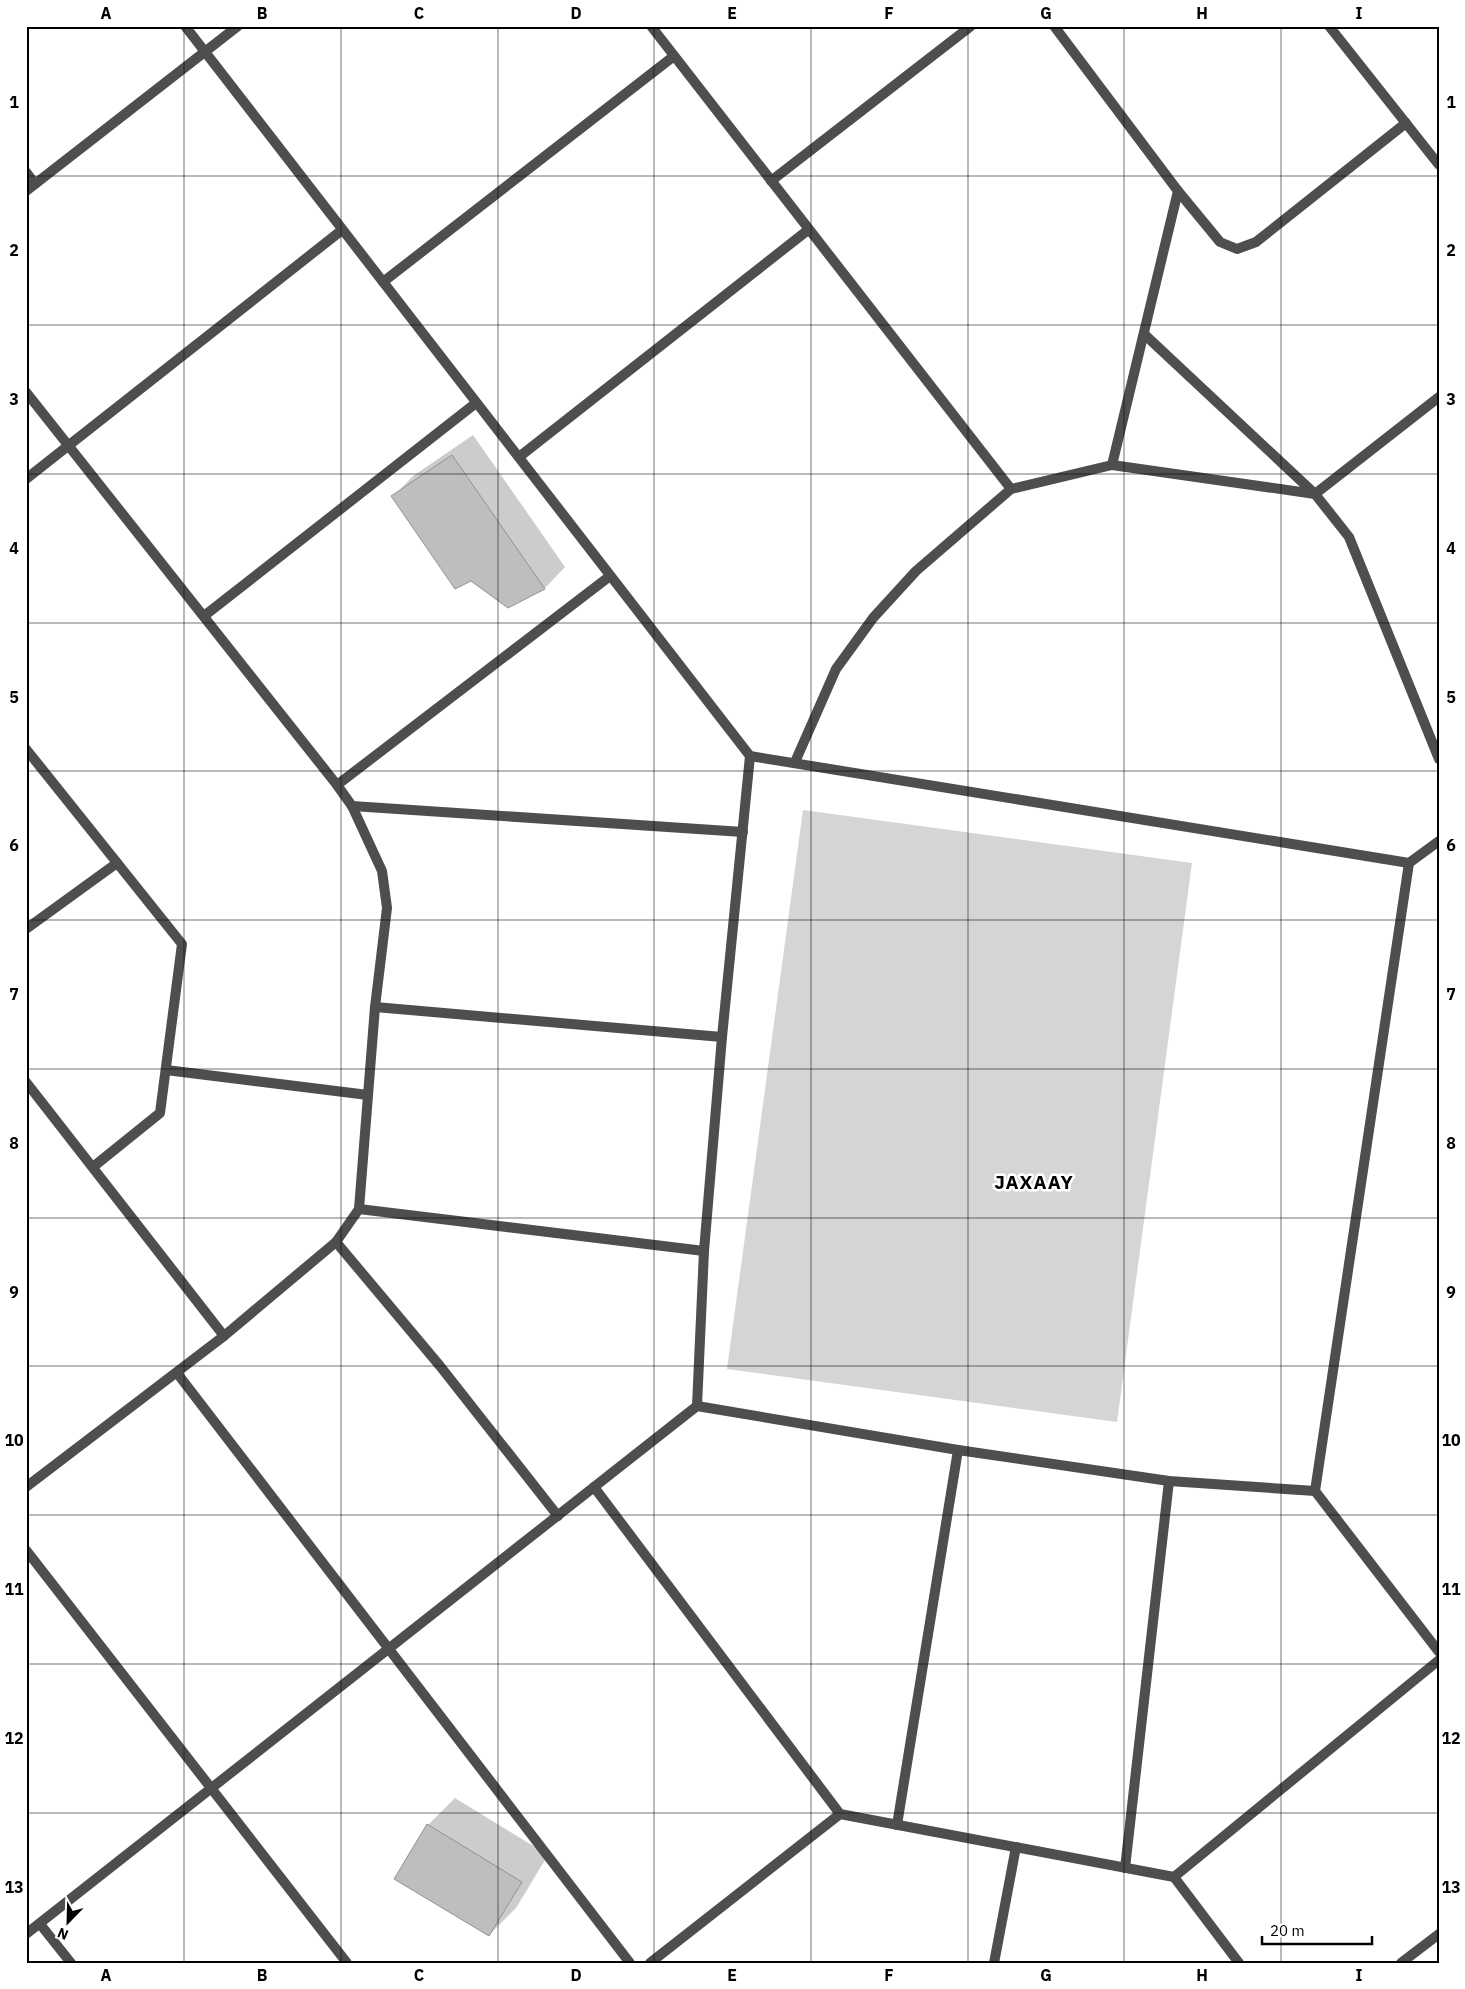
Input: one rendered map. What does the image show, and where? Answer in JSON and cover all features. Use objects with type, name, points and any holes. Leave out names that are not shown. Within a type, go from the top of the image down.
[{"type":"street","points":[[185,26],[750,756],[722,1037],[704,1250],[696,1406]]},
{"type":"street","points":[[26,191],[238,26]]},
{"type":"street","points":[[651,26],[1011,489]]},
{"type":"street","points":[[771,181],[970,26]]},
{"type":"street","points":[[1054,26],[1178,191],[1220,242],[1237,249],[1256,242],[1406,123]]},
{"type":"street","points":[[1330,26],[1439,165]]},
{"type":"street","points":[[384,282],[674,56]]},
{"type":"street","points":[[26,172],[35,184]]},
{"type":"street","points":[[1112,465],[1178,191]]},
{"type":"street","points":[[26,479],[342,230]]},
{"type":"street","points":[[519,458],[808,230]]},
{"type":"street","points":[[1144,334],[1316,494],[1349,537],[1439,759]]},
{"type":"street","points":[[26,392],[352,806],[382,871],[387,908],[376,1007],[359,1209],[336,1242],[224,1336],[26,1487]]},
{"type":"street","points":[[794,762],[836,669],[873,618],[916,571],[1011,489],[1112,465],[1316,494],[1439,397]]},
{"type":"street","points":[[204,616],[476,403]]},
{"type":"street","points":[[337,785],[610,576]]},
{"type":"street","points":[[26,749],[182,944],[160,1113],[93,1167]]},
{"type":"street","points":[[750,756],[1409,863]]},
{"type":"street","points":[[352,806],[743,832]]},
{"type":"street","points":[[1439,840],[1409,863],[1314,1491],[1439,1652]]},
{"type":"street","points":[[26,929],[117,863]]},
{"type":"street","points":[[376,1007],[722,1037]]},
{"type":"street","points":[[166,1070],[368,1095]]},
{"type":"street","points":[[26,1082],[224,1336]]},
{"type":"street","points":[[359,1209],[704,1250]]},
{"type":"street","points":[[336,1242],[440,1366],[558,1516]]},
{"type":"street","points":[[177,1373],[630,1963]]},
{"type":"street","points":[[26,1934],[696,1406],[958,1450],[1168,1481],[1314,1491]]},
{"type":"street","points":[[897,1825],[958,1450]]},
{"type":"street","points":[[1125,1868],[1168,1481]]},
{"type":"street","points":[[594,1487],[840,1814],[1174,1877],[1239,1963]]},
{"type":"street","points":[[26,1550],[347,1963]]},
{"type":"street","points":[[1174,1877],[1439,1660]]},
{"type":"street","points":[[650,1963],[840,1814]]},
{"type":"street","points":[[994,1963],[1016,1847]]},
{"type":"street","points":[[40,1924],[71,1963]]},
{"type":"street","points":[[1401,1963],[1439,1934]]},
{"type":"shaded area","points":[[803,810],[1192,863],[1117,1422],[727,1369]]},
{"type":"building","points":[[452,455],[545,589],[508,608],[471,581],[455,589],[391,496]]},
{"type":"building","points":[[427,1824],[522,1882],[489,1936],[394,1879]]},
{"type":"district","name":"JAXAAY","points":[[1034,1182]]}]
